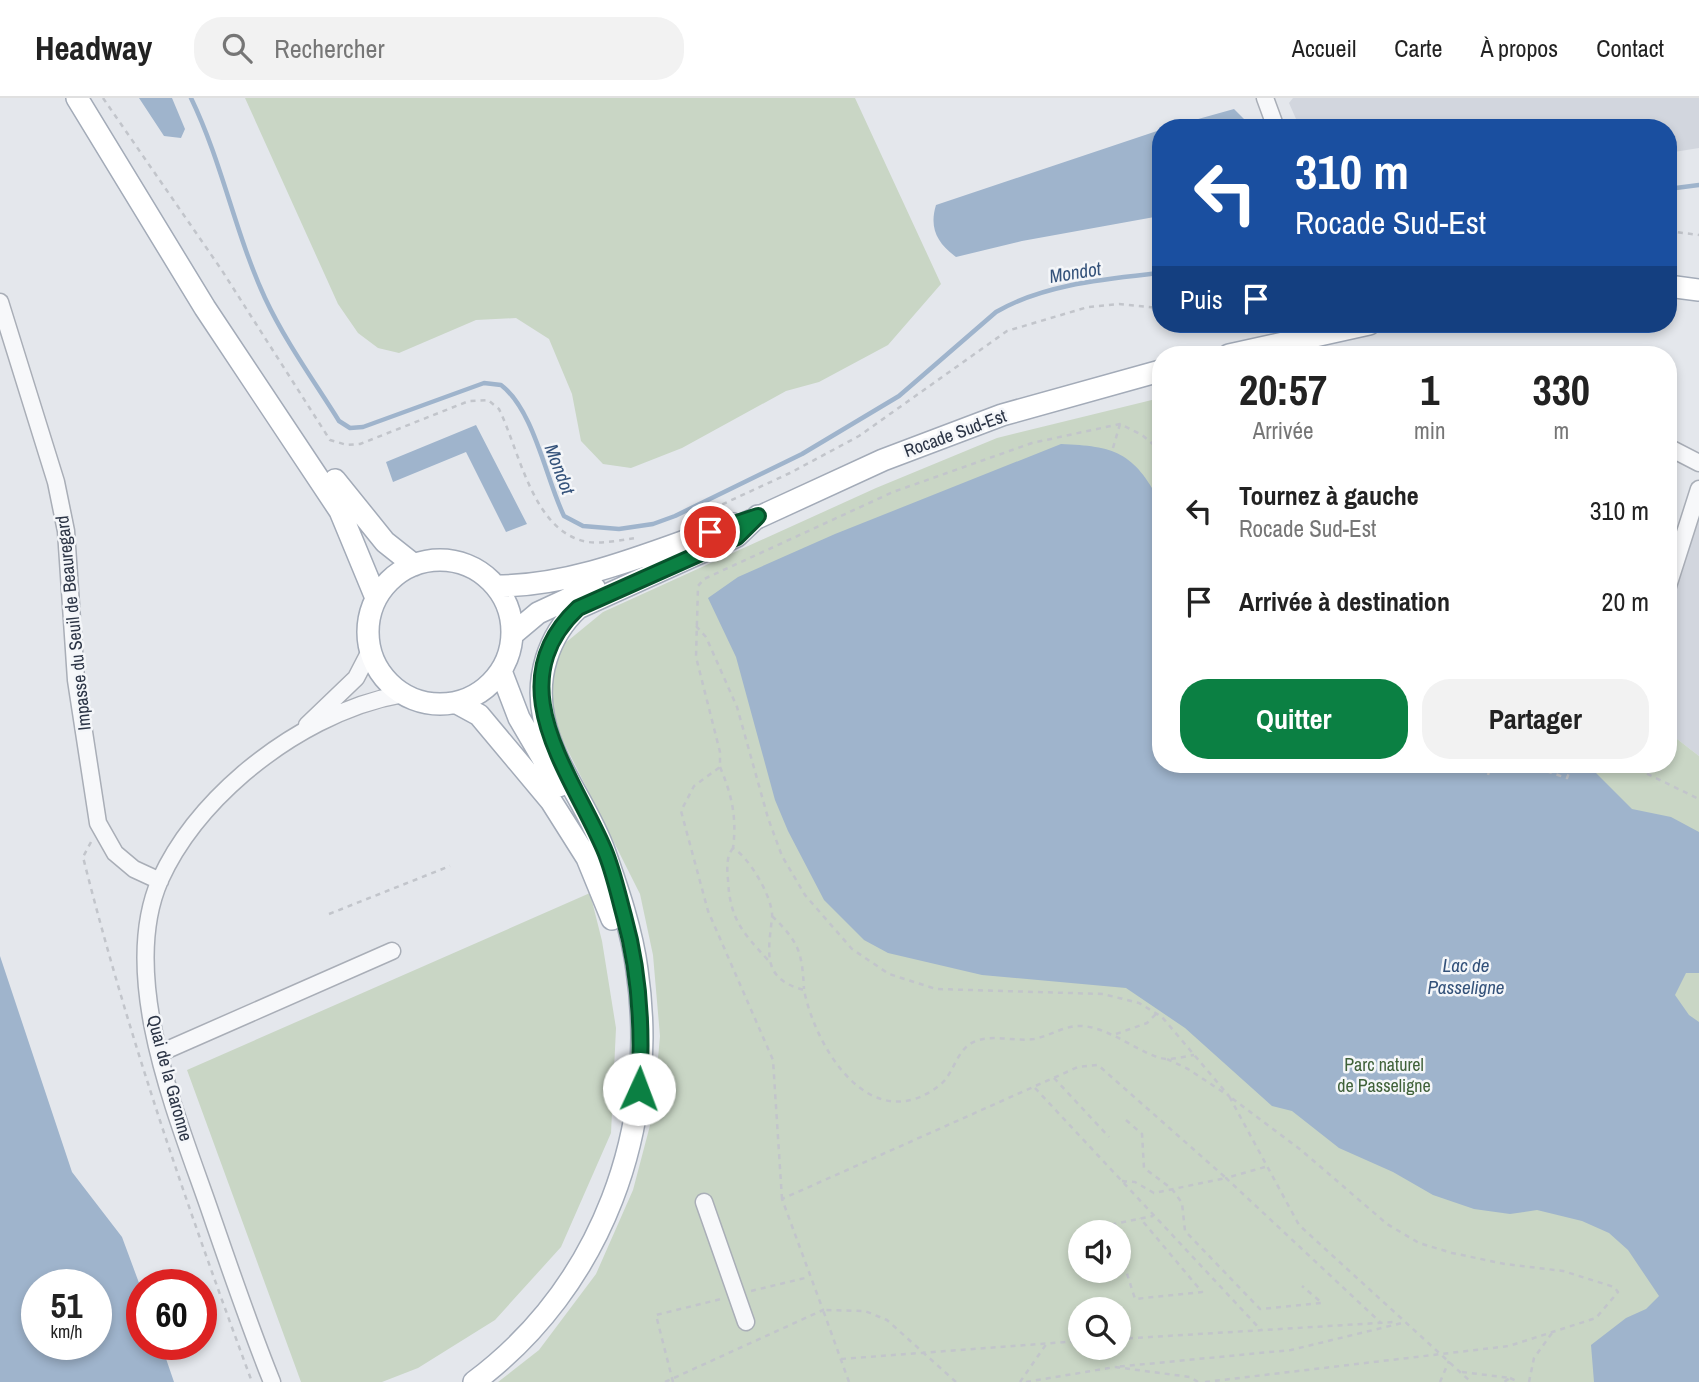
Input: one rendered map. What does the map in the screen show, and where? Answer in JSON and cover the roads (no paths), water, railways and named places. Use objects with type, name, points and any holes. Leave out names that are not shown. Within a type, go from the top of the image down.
[{"type":"main road","points":[[77,98],[205,308],[340,511],[376,598]]},
{"type":"main road","points":[[102,99],[236,338],[348,497],[385,542],[414,565]]},
{"type":"main road","points":[[1677,287],[1699,290]]},
{"type":"main road","points":[[1270,346],[1328,333]]},
{"type":"main road","name":"Rocade Sud-Est","points":[[513,634],[538,613],[562,601],[883,460],[1002,415],[1152,373]]},
{"type":"main road","points":[[474,1382],[518,1346],[564,1292],[605,1220],[621,1178],[638,1105],[641,1026],[637,969],[604,850],[566,775],[544,721],[543,668],[562,623],[578,608],[737,537],[758,516]]},
{"type":"main road","name":"Rocade Sud-Est","points":[[496,586],[530,586],[566,580],[758,516]]},
{"type":"main road","points":[[436,560],[459,563],[480,572],[496,586],[509,609],[513,634],[509,654],[501,671],[474,696],[457,703],[438,705],[403,694],[388,683],[377,668],[370,651],[370,615],[376,598],[386,584],[414,565],[436,560]]},
{"type":"main road","points":[[501,671],[519,718],[596,852],[624,916]]},
{"type":"main road","points":[[457,703],[479,715],[496,732],[551,801],[587,858],[610,912],[622,961],[631,1073],[624,1134],[617,1163],[603,1204],[578,1254],[561,1283],[523,1330],[460,1382]]},
{"type":"street","points":[[1265,98],[1273,119]]},
{"type":"street","name":"Impasse du Seuil de Beauregard","points":[[0,302],[56,482],[66,531],[76,680],[98,823],[115,853],[134,869],[160,881]]},
{"type":"street","points":[[1677,452],[1699,463]]},
{"type":"street","points":[[1677,558],[1699,489]]},
{"type":"street","name":"Quai de la Garonne","points":[[298,735],[356,678],[370,651]]},
{"type":"street","name":"Quai de la Garonne","points":[[272,1382],[190,1154],[160,1053],[148,986],[147,952],[160,881],[191,828],[215,798],[260,760],[298,735],[368,702],[403,694]]},
{"type":"street","points":[[160,1053],[392,951]]},
{"type":"street","points":[[704,1202],[746,1322]]},
{"type":"water","points":[[139,98],[172,98],[185,129],[181,138],[164,136]]},
{"type":"water","points":[[1234,109],[1244,119],[1198,119]]},
{"type":"water","points":[[1152,133],[1152,217],[1022,241],[956,257],[936,234],[936,205]]},
{"type":"water","points":[[476,425],[527,524],[506,532],[466,452],[393,482],[386,462]]},
{"type":"water","name":"Lac de Passeligne","points":[[1061,444],[1109,450],[1131,462],[1152,488],[1152,773],[1596,773],[1632,809],[1671,817],[1699,832],[1699,973],[1686,973],[1675,995],[1689,1015],[1699,1022],[1699,1382],[1594,1382],[1591,1345],[1626,1318],[1646,1309],[1659,1296],[1628,1250],[1609,1233],[1582,1221],[1537,1210],[1510,1214],[1474,1209],[1433,1195],[1393,1172],[1339,1148],[1292,1111],[1272,1106],[1185,1028],[1126,988],[982,975],[888,953],[864,940],[824,900],[788,831],[775,800],[736,657],[708,598],[738,577],[835,534]]},
{"type":"water","points":[[0,956],[72,1172],[122,1237],[134,1269],[126,1269],[126,1360],[166,1360],[174,1382],[0,1382]]},
{"type":"waterway","name":"Mondot","points":[[191,98],[265,298],[339,421],[350,428],[363,427],[484,383],[501,385],[512,396],[531,428],[564,516],[583,526],[619,529],[653,524],[675,516],[802,454],[899,396],[996,312],[1015,303],[1076,284],[1152,274]]},
{"type":"waterway","points":[[1677,188],[1699,185]]},
{"type":"park label","name":"Parc naturel de Passeligne","points":[[1384,1074]]}]
